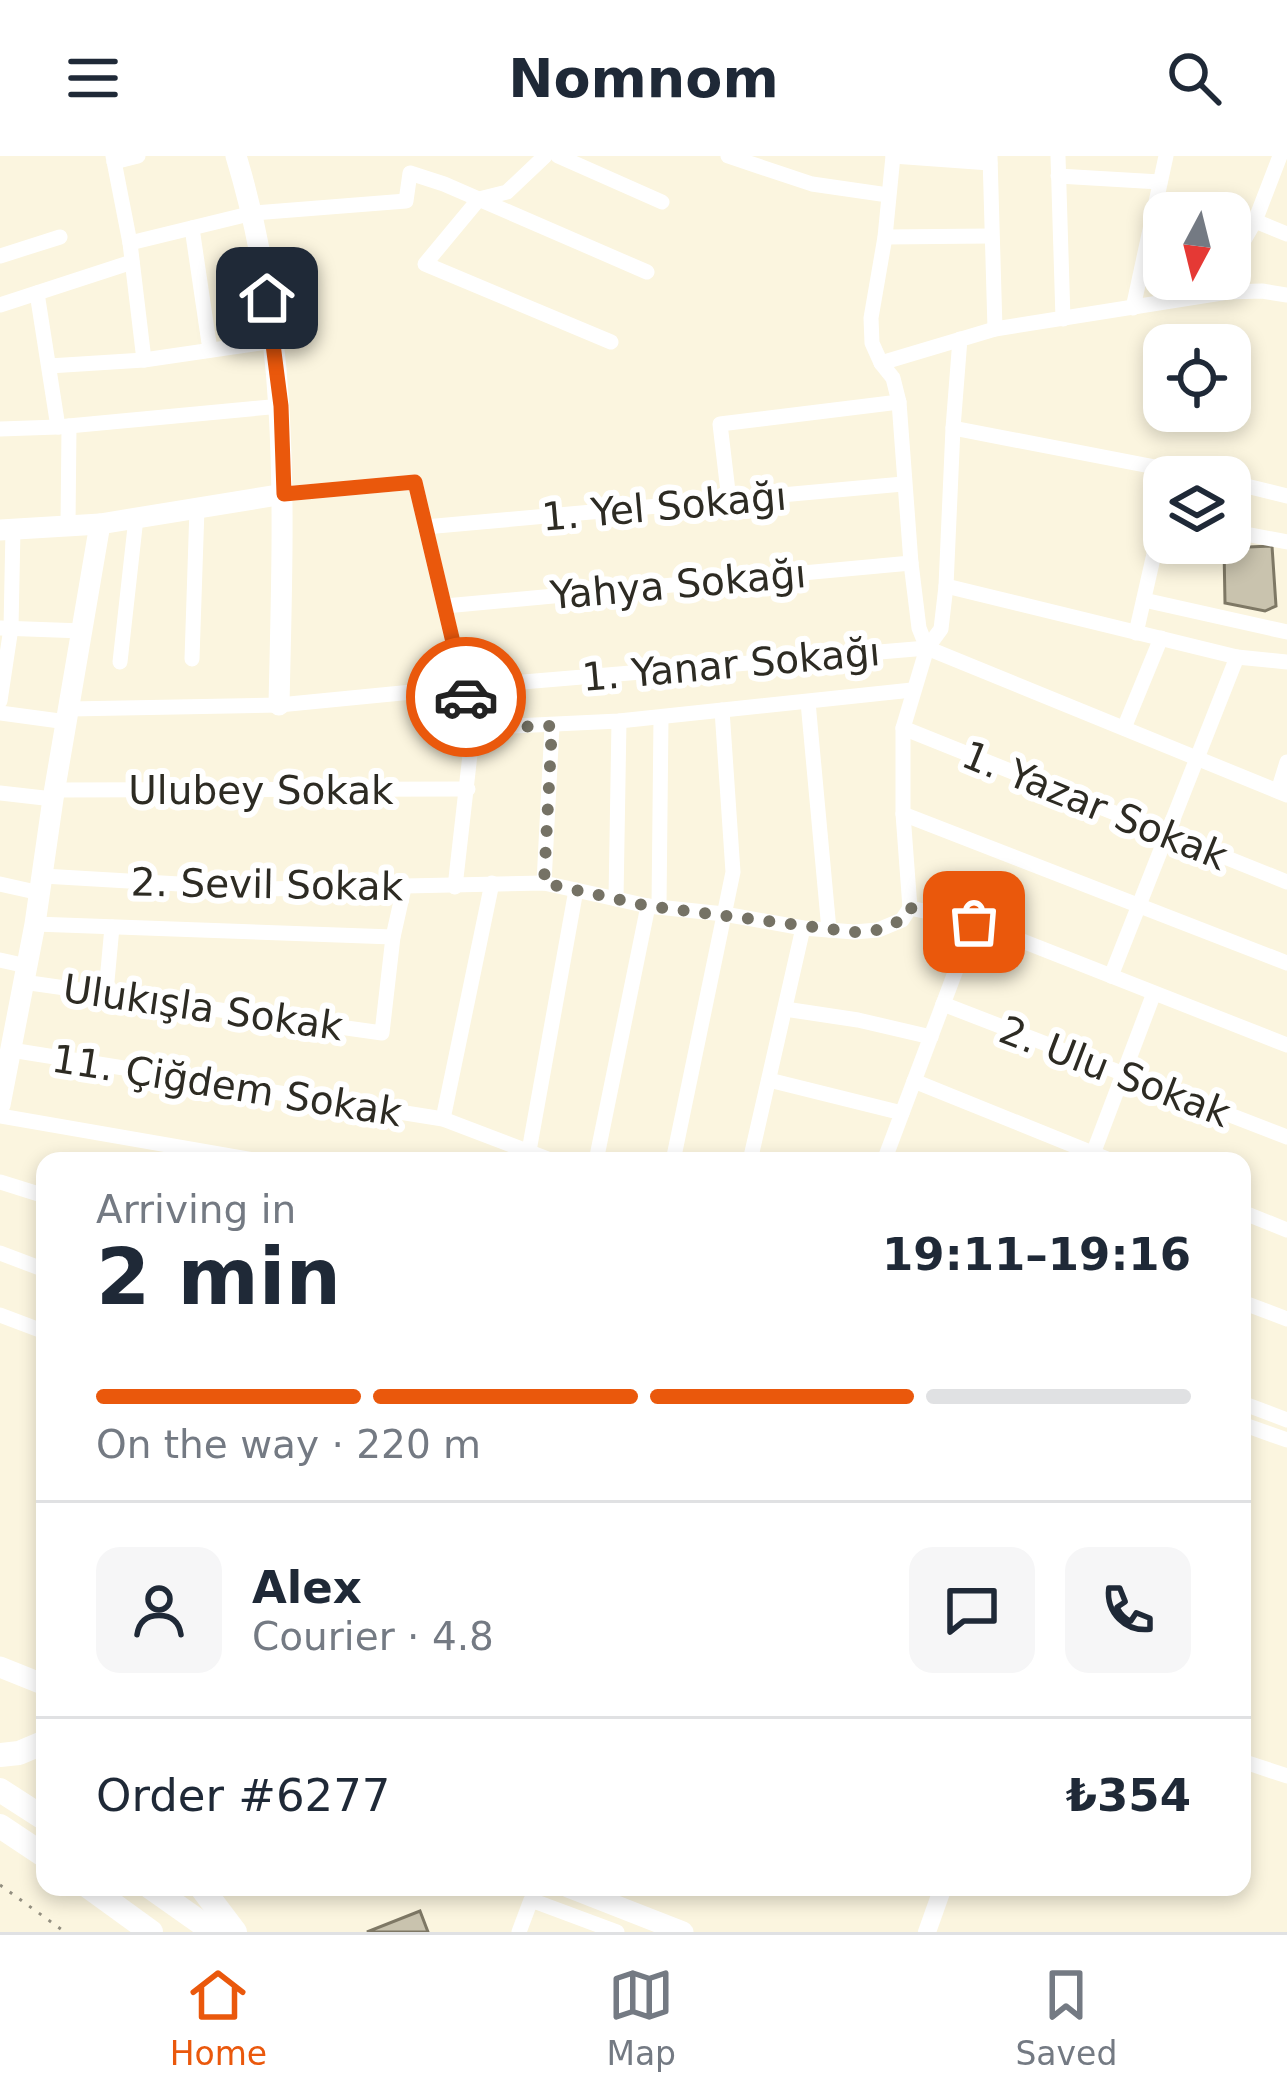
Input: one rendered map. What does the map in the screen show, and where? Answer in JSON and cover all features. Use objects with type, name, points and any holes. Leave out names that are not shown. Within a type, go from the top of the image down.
[{"type":"main road","points":[[236,156],[254,214],[281,406],[279,705]]},
{"type":"main road","points":[[6,530],[100,524],[284,494]]},
{"type":"main road","points":[[1,1091],[35,924],[100,524]]},
{"type":"main road","points":[[0,1667],[36,1681]]},
{"type":"main road","points":[[0,1755],[36,1746]]},
{"type":"main road","points":[[0,1790],[36,1813]]},
{"type":"main road","points":[[0,1826],[36,1850]]},
{"type":"main road","points":[[101,1896],[151,1932]]},
{"type":"main road","points":[[163,1896],[214,1932]]},
{"type":"main road","points":[[208,1896],[235,1932]]},
{"type":"main road","points":[[591,1896],[683,1932]]},
{"type":"street","points":[[138,156],[114,159],[144,360]]},
{"type":"street","points":[[545,156],[507,192],[479,200],[425,265],[611,342]]},
{"type":"street","points":[[558,156],[662,202]]},
{"type":"street","points":[[728,156],[770,164],[812,184],[888,194]]},
{"type":"street","points":[[995,328],[990,160],[893,156],[871,318],[872,343],[892,378],[899,402],[911,563],[919,628],[927,648],[1282,793],[1287,762]]},
{"type":"street","points":[[1058,156],[1063,320]]},
{"type":"street","points":[[1132,308],[1166,156]]},
{"type":"street","points":[[1251,228],[1280,156]]},
{"type":"street","points":[[130,244],[254,214],[406,201],[410,173],[646,272]]},
{"type":"street","points":[[1058,176],[1160,182]]},
{"type":"street","points":[[1255,221],[1287,233]]},
{"type":"street","points":[[192,228],[210,350]]},
{"type":"street","points":[[885,237],[990,236]]},
{"type":"street","points":[[0,256],[59,237]]},
{"type":"street","points":[[0,305],[132,262]]},
{"type":"street","points":[[1251,288],[1287,296]]},
{"type":"street","points":[[37,293],[64,426],[68,526]]},
{"type":"street","points":[[881,363],[995,328],[1162,300]]},
{"type":"street","points":[[960,339],[941,629],[927,648],[903,728],[910,908],[974,922],[1287,1046]]},
{"type":"street","points":[[49,366],[144,360],[274,341]]},
{"type":"street","points":[[729,500],[720,424],[899,402]]},
{"type":"street","points":[[0,429],[281,406]]},
{"type":"street","points":[[952,428],[1143,467]]},
{"type":"street","points":[[284,494],[415,482],[473,728],[455,887]]},
{"type":"street","name":"1. Yel Sokağı","points":[[425,527],[903,484]]},
{"type":"street","points":[[1251,487],[1287,496]]},
{"type":"street","points":[[192,659],[197,508]]},
{"type":"street","points":[[120,662],[136,518]]},
{"type":"street","points":[[0,701],[6,530]]},
{"type":"street","points":[[1251,535],[1287,542]]},
{"type":"street","name":"Yahya Sokağı","points":[[445,606],[911,563]]},
{"type":"street","points":[[1136,633],[1152,564]]},
{"type":"street","points":[[946,586],[1237,657],[1287,662]]},
{"type":"street","points":[[1144,601],[1287,632]]},
{"type":"street","points":[[5,628],[82,631]]},
{"type":"street","points":[[1124,728],[1161,638]]},
{"type":"street","name":"1. Yanar Sokağı","points":[[0,713],[68,716],[279,705],[927,648]]},
{"type":"street","points":[[1112,976],[1237,657]]},
{"type":"street","points":[[473,728],[619,721],[912,690]]},
{"type":"street","points":[[808,701],[829,930]]},
{"type":"street","points":[[675,1152],[733,872],[722,710]]},
{"type":"street","points":[[598,1152],[654,906],[661,717]]},
{"type":"street","points":[[616,899],[619,721]]},
{"type":"street","points":[[544,883],[552,726]]},
{"type":"street","name":"1. Yazar Sokak","points":[[903,728],[1287,882]]},
{"type":"street","name":"Ulubey Sokak","points":[[0,793],[468,789]]},
{"type":"street","points":[[903,814],[1287,963]]},
{"type":"street","points":[[443,1119],[492,883]]},
{"type":"street","name":"2. Sevil Sokak","points":[[0,884],[265,889],[544,883],[654,906],[829,930],[878,930],[902,920],[910,908]]},
{"type":"street","points":[[35,924],[393,937],[404,888]]},
{"type":"street","points":[[529,1151],[576,890]]},
{"type":"street","points":[[887,1152],[974,922]]},
{"type":"street","points":[[106,992],[112,927]]},
{"type":"street","points":[[752,1152],[803,928]]},
{"type":"street","name":"Ulukışla Sokak","points":[[0,960],[25,974],[106,992],[382,1033],[393,937]]},
{"type":"street","points":[[1093,1152],[1154,993]]},
{"type":"street","name":"2. Ulu Sokak","points":[[943,1004],[1287,1136]]},
{"type":"street","points":[[785,1009],[931,1036]]},
{"type":"street","name":"11. Çiğdem Sokak","points":[[11,1050],[443,1119],[529,1151]]},
{"type":"street","points":[[769,1080],[902,1113]]},
{"type":"street","points":[[914,1082],[1079,1152]]},
{"type":"street","points":[[0,1116],[208,1152]]},
{"type":"street","points":[[0,1182],[36,1193]]},
{"type":"street","points":[[1251,1216],[1287,1230]]},
{"type":"street","points":[[0,1252],[36,1266]]},
{"type":"street","points":[[1251,1305],[1287,1319]]},
{"type":"street","points":[[0,1315],[36,1329]]},
{"type":"street","points":[[1251,1406],[1287,1420]]},
{"type":"street","points":[[1251,1427],[1287,1440]]},
{"type":"street","points":[[1251,1764],[1287,1776]]},
{"type":"street","points":[[927,1932],[940,1896]]},
{"type":"street","points":[[519,1932],[531,1900],[617,1932]]},
{"type":"path","points":[[0,1885],[65,1932]]},
{"type":"building","points":[[1272,546],[1276,606],[1265,611],[1225,603],[1224,564],[1251,564],[1251,547]]},
{"type":"building","points":[[420,1911],[428,1932],[367,1932]]},
{"type":"way so far","points":[[466,697],[473,728],[552,726],[544,883],[648,906],[803,928],[878,930],[902,920],[910,908],[974,922]]},
{"type":"route","points":[[267,298],[281,406],[284,494],[415,482],[466,697]]}]
